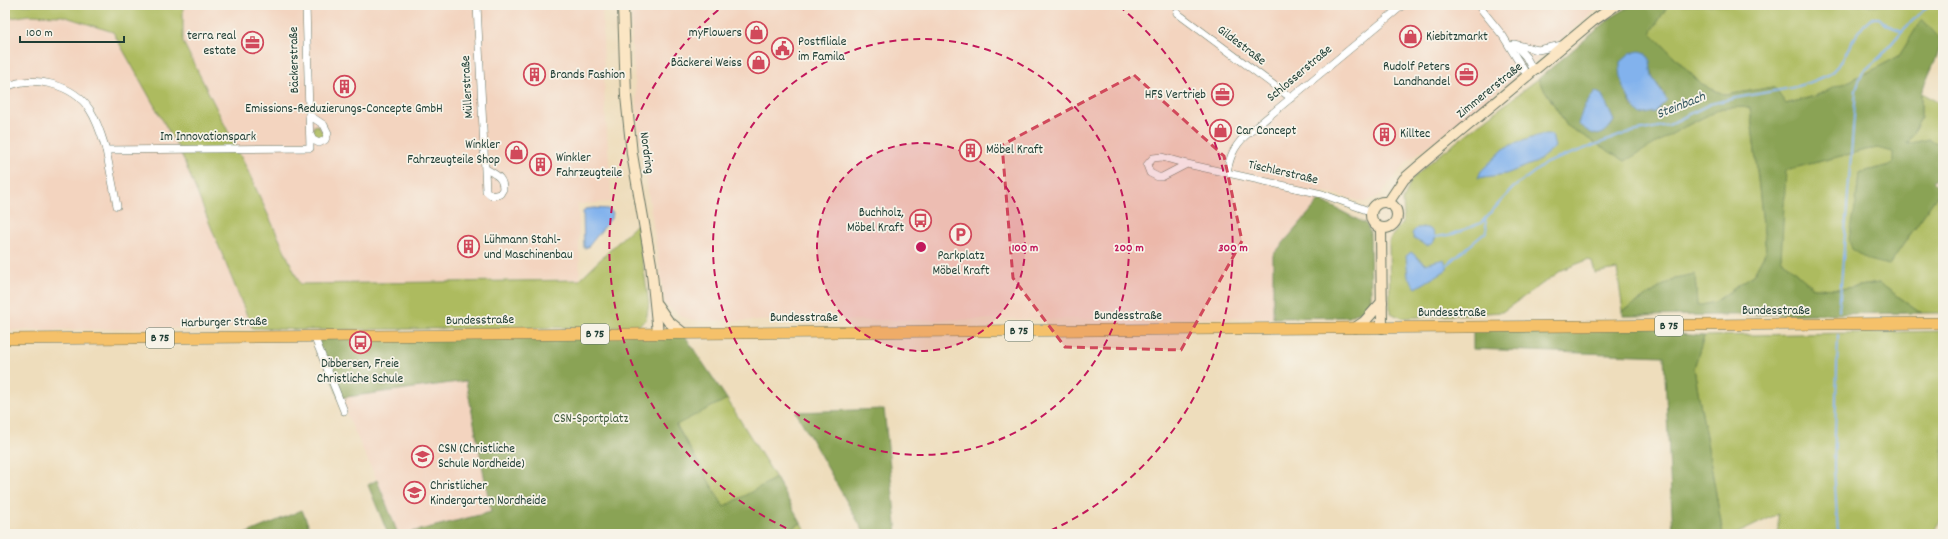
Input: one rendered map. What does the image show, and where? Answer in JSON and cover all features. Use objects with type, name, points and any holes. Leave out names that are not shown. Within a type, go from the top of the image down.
[{"type":"main road","name":"Bundesstraße","points":[[314,336],[1943,323]]},
{"type":"main road","name":"Harburger Straße","points":[[6,339],[314,336]]},
{"type":"street","name":"Bäckerstraße","points":[[306,5],[310,148]]},
{"type":"street","name":"Müllerstraße","points":[[477,5],[485,168]]},
{"type":"street","name":"Nordring","points":[[622,5],[626,96],[632,154],[651,264],[656,304],[654,333]]},
{"type":"street","name":"Schlosserstraße","points":[[1227,172],[1230,158],[1235,146],[1245,136],[1403,5]]},
{"type":"street","points":[[1478,5],[1503,36],[1531,75]]},
{"type":"street","name":"Zimmererstraße","points":[[1372,212],[1378,204],[1388,203],[1404,179],[1419,166],[1616,5]]},
{"type":"street","name":"Gildestraße","points":[[1177,13],[1291,98]]},
{"type":"street","points":[[1503,36],[1514,44],[1526,57],[1531,75]]},
{"type":"street","points":[[1514,44],[1538,50],[1568,43]]},
{"type":"street","points":[[5,88],[24,82],[42,82],[60,87],[78,97],[90,110],[100,129],[106,150],[117,206]]},
{"type":"street","points":[[308,115],[324,125],[327,137],[319,143],[313,140],[309,132]]},
{"type":"street","name":"Im Innovationspark","points":[[106,150],[310,148]]},
{"type":"street","name":"Tischlerstraße","points":[[1187,164],[1162,177],[1158,177],[1150,173],[1147,165],[1150,161],[1157,157],[1177,160],[1187,164],[1322,194],[1372,212]]},
{"type":"street","points":[[1372,212],[1373,222],[1381,228],[1391,226],[1396,219],[1395,209],[1388,203]]},
{"type":"street","points":[[1381,228],[1382,328]]},
{"type":"street","points":[[1355,328],[1368,319],[1382,302]]},
{"type":"street","name":"Nordring","points":[[656,304],[668,321],[683,333]]},
{"type":"street","points":[[314,336],[344,412]]},
{"type":"highlighted area","points":[[1134,75],[1224,156],[1242,241],[1181,350],[1065,347],[1013,278],[1002,145]]},
{"type":"shaded area","points":[[183,5],[602,5],[605,107],[612,202],[578,204],[580,280],[551,279],[300,284],[246,167],[183,42]]},
{"type":"shaded area","points":[[631,5],[1601,5],[1526,69],[1407,162],[1378,197],[1364,202],[1323,191],[1320,200],[1273,255],[1273,318],[705,321],[692,320],[681,316],[665,304],[639,131],[632,48]]},
{"type":"shaded area","points":[[29,15],[63,16],[113,32],[181,153],[252,328],[5,330],[5,19]]},
{"type":"shaded area","name":"CSN (Christliche Schule Nordheide)","points":[[466,381],[491,512],[404,534],[398,534],[377,480],[339,398]]},
{"type":"green space","points":[[5,5],[183,5],[183,42],[246,167],[300,284],[579,280],[637,224],[649,304],[646,320],[637,327],[302,330],[252,328],[181,153],[113,32],[63,16],[29,15],[5,19]]},
{"type":"green space","points":[[1632,5],[1668,5],[1651,33],[1702,85],[1726,95],[1774,87],[1786,104],[1815,96],[1871,71],[1899,56],[1922,19],[1943,42],[1921,93],[1921,118],[1907,144],[1930,139],[1943,148],[1943,173],[1933,182],[1941,190],[1889,265],[1869,260],[1852,249],[1849,239],[1856,203],[1859,173],[1893,164],[1893,152],[1878,148],[1865,150],[1786,170],[1781,259],[1813,288],[1840,289],[1879,283],[1922,313],[1623,316],[1623,311],[1675,278],[1695,274],[1697,306],[1715,302],[1753,275],[1766,251],[1750,107],[1722,108],[1686,126],[1625,161],[1567,126],[1538,79],[1612,17]],"holes":[[[1652,71],[1652,77],[1665,94],[1632,107],[1623,84]],[[1602,95],[1614,121],[1610,127],[1597,135]]]},
{"type":"green space","points":[[1668,5],[1943,5],[1943,42],[1922,20],[1899,56],[1871,71],[1815,96],[1785,104],[1774,87],[1726,95],[1702,85],[1651,33]]},
{"type":"green space","points":[[1538,79],[1567,126],[1686,126],[1722,108],[1750,107],[1766,251],[1753,275],[1715,302],[1697,307],[1695,275],[1675,278],[1623,311],[1617,269],[1595,273],[1592,261],[1587,260],[1562,270],[1502,312],[1402,318],[1390,313],[1389,243],[1392,236],[1402,223],[1404,216],[1403,201],[1411,180],[1433,160]]},
{"type":"green space","points":[[1921,93],[1943,105],[1943,148],[1930,139],[1907,144],[1921,118]]},
{"type":"green space","points":[[317,125],[324,133],[320,138],[317,138],[313,132],[314,126]]},
{"type":"green space","points":[[1878,148],[1894,152],[1893,164],[1859,173],[1856,203],[1889,265],[1941,190],[1943,192],[1943,313],[1922,313],[1879,283],[1840,289],[1813,288],[1781,259],[1785,170]]},
{"type":"green space","points":[[1320,200],[1366,224],[1370,232],[1371,300],[1367,308],[1349,317],[1273,318],[1273,255]]},
{"type":"green space","points":[[1663,326],[1663,333],[1704,336],[1694,368],[1723,534],[1673,534],[1664,356],[1473,349],[1473,327]]},
{"type":"green space","points":[[1943,331],[1943,516],[1932,534],[1778,534],[1778,514],[1736,534],[1723,534],[1694,368],[1704,336]]},
{"type":"green space","name":"CSN-Sportplatz","points":[[683,333],[727,399],[676,425],[724,507],[776,478],[801,523],[783,534],[404,534],[491,512],[466,381],[339,398],[314,336]]},
{"type":"green space","points":[[727,399],[776,478],[724,508],[676,424]]},
{"type":"green space","points":[[884,409],[897,534],[865,534],[796,412]]},
{"type":"green space","points":[[377,480],[398,534],[388,534],[368,485]]},
{"type":"green space","points":[[302,510],[312,534],[245,534]]},
{"type":"green space","points":[[801,523],[807,534],[783,534]]},
{"type":"water","points":[[1640,51],[1645,53],[1650,61],[1652,77],[1667,100],[1655,112],[1641,115],[1628,98],[1620,69],[1620,62],[1630,53]]},
{"type":"water","points":[[1595,91],[1602,95],[1614,121],[1605,132],[1601,134],[1593,134],[1578,124],[1583,109]]},
{"type":"water","points":[[1540,135],[1552,135],[1555,147],[1537,162],[1506,174],[1478,178],[1481,171],[1506,147]]},
{"type":"water","points":[[585,209],[608,209],[613,213],[612,217],[588,247],[584,248],[583,212]]},
{"type":"water","points":[[1417,228],[1431,229],[1436,237],[1433,243],[1427,246],[1414,239],[1412,233]]},
{"type":"water","points":[[1411,252],[1425,264],[1444,259],[1448,269],[1416,288],[1408,277],[1406,256]]},
{"type":"waterway","points":[[1839,311],[1856,90],[1862,73],[1881,56],[1902,31],[1929,5]]},
{"type":"waterway","name":"Steinbach","points":[[1436,237],[1453,234],[1481,223],[1513,188],[1546,163],[1627,133],[1668,125],[1710,104],[1791,88],[1830,74],[1842,61],[1851,43],[1864,25],[1872,18],[1879,18],[1887,25],[1902,31]]},
{"type":"waterway","name":"Steinbach","points":[[1447,265],[1487,231],[1485,219]]},
{"type":"waterway","points":[[1838,335],[1834,466],[1838,534]]},
{"type":"place","name":"myFlowers","points":[[757,33]]},
{"type":"place","name":"Kiebitzmarkt","points":[[1411,37]]},
{"type":"place","name":"terra real estate","points":[[252,43]]},
{"type":"place","name":"Postfiliale im Famila","points":[[782,49]]},
{"type":"place","name":"Bäckerei Weiss","points":[[758,63]]},
{"type":"place","name":"Rudolf Peters Landhandel","points":[[1466,74]]},
{"type":"place","name":"Brands Fashion","points":[[534,75]]},
{"type":"place","name":"Emissions-Reduzierungs-Concepte GmbH","points":[[344,87]]},
{"type":"place","name":"HFS Vertrieb","points":[[1222,95]]},
{"type":"place","name":"Car Concept","points":[[1221,131]]},
{"type":"place","name":"Killtec","points":[[1385,134]]},
{"type":"place","name":"Möbel Kraft","points":[[971,150]]},
{"type":"place","name":"Winkler Fahrzeugteile Shop","points":[[516,152]]},
{"type":"place","name":"Winkler Fahrzeugteile","points":[[541,165]]},
{"type":"place","name":"Buchholz, Möbel Kraft","points":[[920,220]]},
{"type":"place","name":"Parkplatz Möbel Kraft","points":[[961,234]]},
{"type":"place","name":"Lühmann Stahl- und Maschinenbau","points":[[468,247]]},
{"type":"place","name":"Dibbersen, Freie Christliche Schule","points":[[360,342]]},
{"type":"place","name":"CSN (Christliche Schule Nordheide)","points":[[423,456]]},
{"type":"place","name":"Christlicher Kindergarten Nordheide","points":[[414,493]]}]
